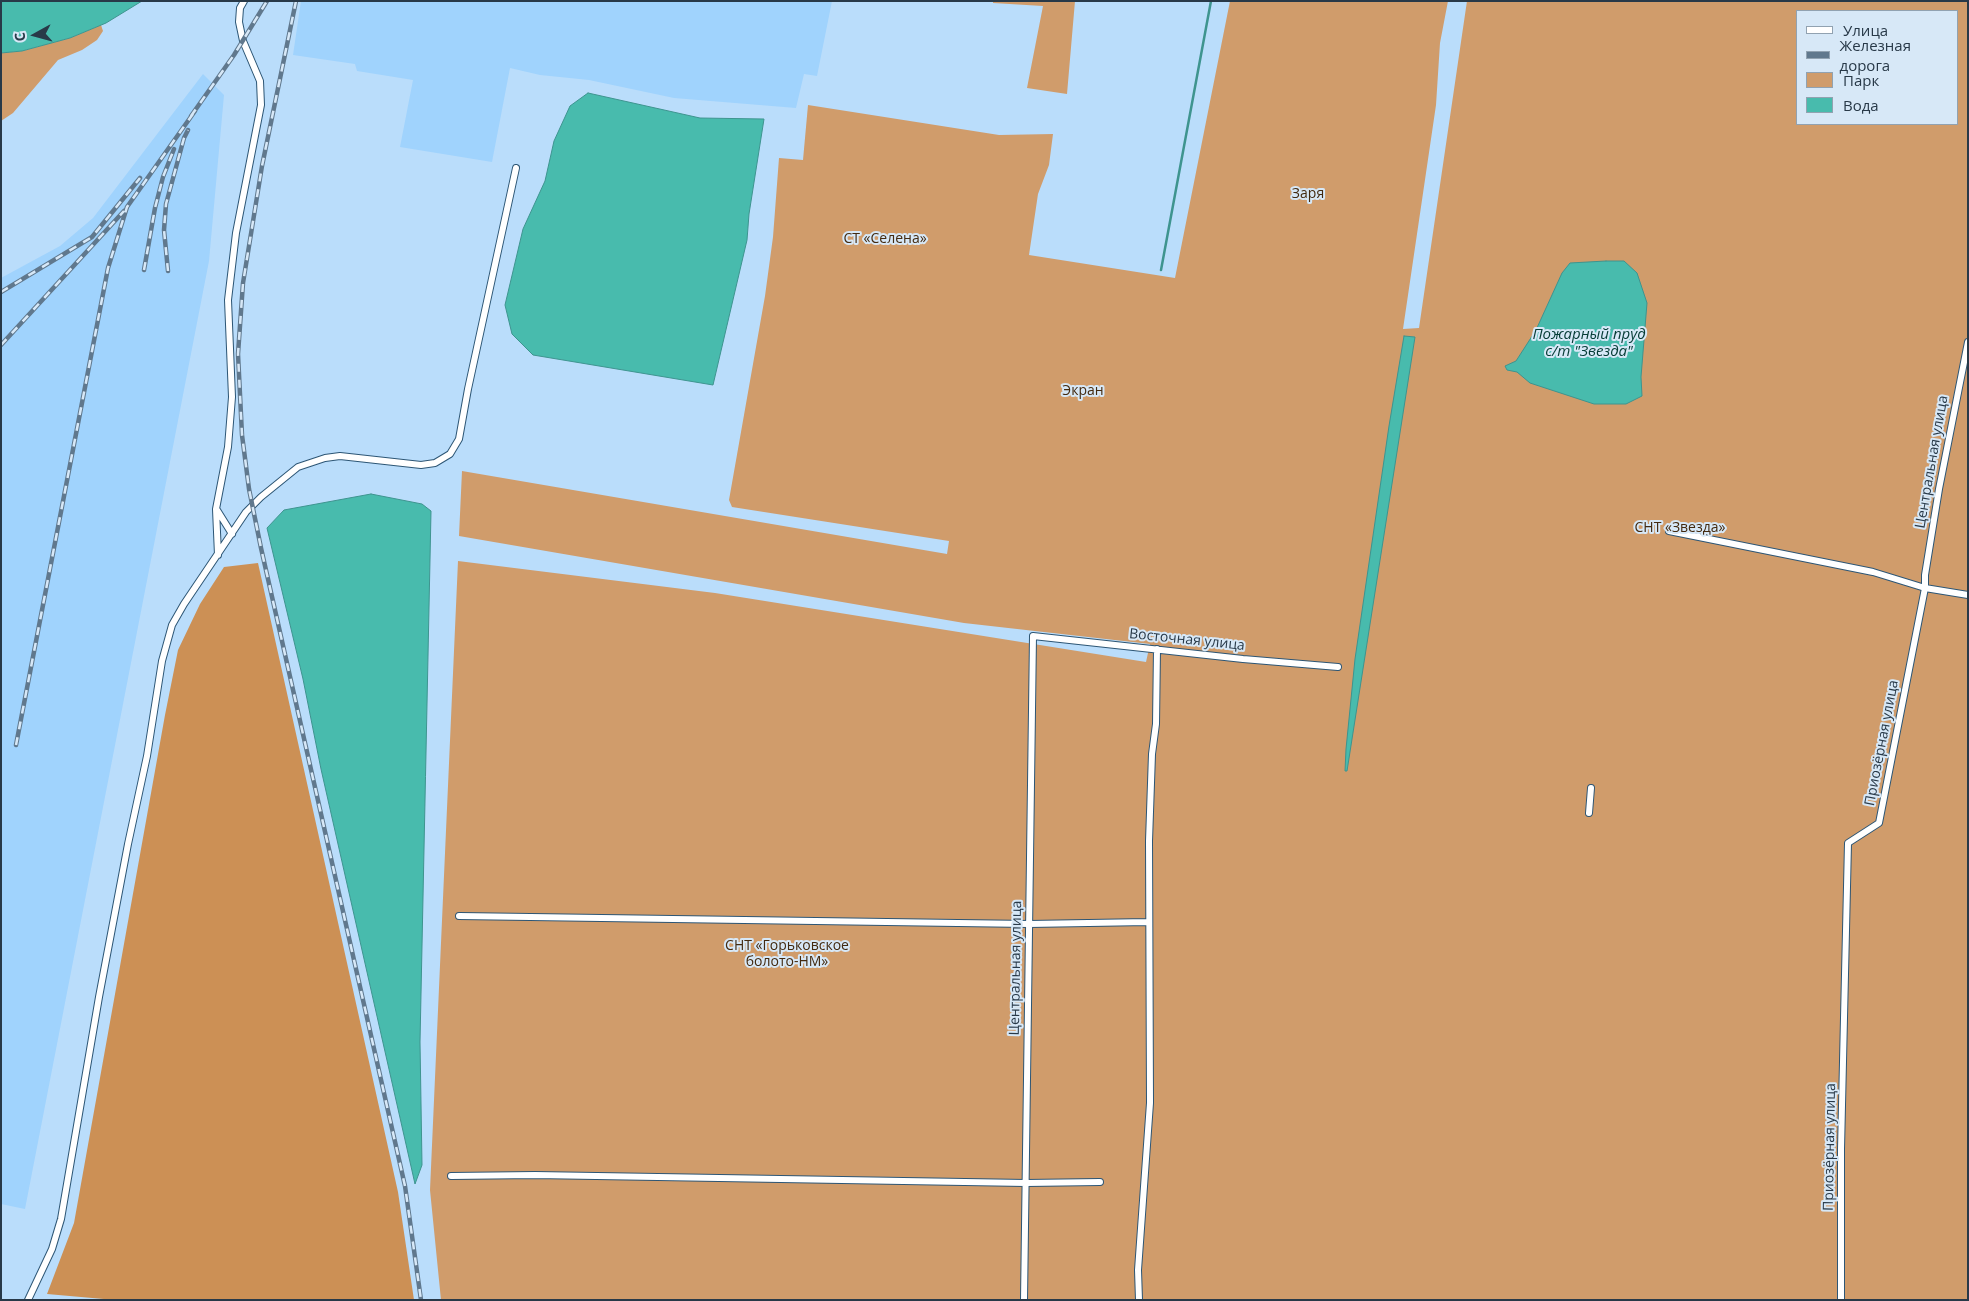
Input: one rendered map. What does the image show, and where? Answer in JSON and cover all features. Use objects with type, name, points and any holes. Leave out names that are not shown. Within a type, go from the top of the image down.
[{"type":"street","points":[[218,554],[216,509],[228,447],[232,397],[228,300],[236,233],[261,105],[260,81],[243,41],[239,22],[240,8],[244,1]]},
{"type":"street","points":[[28,1300],[52,1249],[61,1219],[99,997],[128,844],[148,756],[162,662],[172,625],[246,512],[261,497],[298,467],[310,462],[340,456],[421,465],[435,463],[450,454],[459,439],[492,273],[516,168]]},
{"type":"street","name":"Центральная улица","points":[[1925,588],[1925,575],[1939,489],[1968,342]]},
{"type":"street","points":[[216,509],[232,534]]},
{"type":"street","points":[[1669,531],[1873,572],[1925,588],[1968,595]]},
{"type":"street","name":"Приозёрная улица","points":[[1842,1300],[1841,1150],[1848,843],[1880,823],[1925,588]]},
{"type":"street","name":"Центральная улица","points":[[1024,1300],[1033,636]]},
{"type":"street","name":"Восточная улица","points":[[1033,636],[1243,659],[1338,666]]},
{"type":"street","points":[[1139,1300],[1138,1270],[1151,1093],[1148,922],[1152,754],[1156,724],[1157,650]]},
{"type":"street","points":[[1589,813],[1591,788]]},
{"type":"street","points":[[460,916],[1029,924],[1148,922]]},
{"type":"street","points":[[451,1176],[535,1175],[1026,1183],[1100,1182]]},
{"type":"shaded area","points":[[301,1],[832,1],[817,76],[804,74],[796,108],[674,98],[589,80],[540,75],[510,68],[492,162],[400,147],[413,80],[357,71],[355,64],[293,55]]},
{"type":"shaded area","points":[[203,74],[224,95],[209,261],[25,1209],[1,1204],[1,278],[60,246],[93,218]]},
{"type":"shaded area","points":[[258,563],[398,1192],[414,1300],[115,1300],[47,1294],[74,1223],[178,650],[200,604],[224,567]]},
{"type":"green space","points":[[993,1],[1075,1],[1067,94],[1027,88],[1043,6],[993,3]]},
{"type":"green space","points":[[1230,1],[1448,1],[1440,43],[1436,105],[1403,329],[1419,328],[1467,1],[1968,1],[1968,1300],[441,1300],[430,1190],[458,561],[715,593],[1146,662],[1150,644],[964,623],[459,536],[462,471],[947,554],[949,541],[732,507],[729,500],[765,296],[773,237],[779,158],[803,160],[808,105],[999,135],[1053,134],[1049,165],[1038,194],[1029,255],[1175,278]]},
{"type":"green space","points":[[101,25],[103,31],[97,40],[82,50],[58,60],[13,113],[1,121],[1,53],[22,51],[70,38]]},
{"type":"water","points":[[1,1],[142,1],[106,23],[70,38],[22,51],[1,53]]},
{"type":"water","points":[[588,93],[700,118],[764,119],[749,214],[747,240],[713,385],[533,355],[512,334],[505,305],[523,229],[545,181],[554,141],[570,106]]},
{"type":"water","name":"Пожарный пруд с/т \"Звезда\"","points":[[1624,261],[1637,273],[1647,303],[1641,377],[1642,396],[1626,404],[1594,404],[1530,383],[1517,372],[1507,370],[1505,366],[1516,361],[1536,330],[1562,273],[1570,263]]},
{"type":"water","points":[[1404,336],[1415,337],[1347,771],[1345,771],[1355,659]]},
{"type":"water","points":[[371,494],[422,504],[431,511],[420,1042],[422,1165],[415,1184],[321,769],[303,679],[267,528],[284,510]]},
{"type":"waterway","points":[[1161,270],[1211,1]]},
{"type":"railway","points":[[191,116],[234,55],[267,1]]},
{"type":"railway","points":[[296,1],[262,166],[243,283],[238,354],[242,435],[249,489],[261,548],[405,1186],[421,1300]]},
{"type":"railway","points":[[16,745],[108,268],[127,207],[195,111]]},
{"type":"railway","points":[[168,271],[164,230],[166,204],[184,138],[188,130]]},
{"type":"railway","points":[[144,270],[155,208],[163,177],[174,149]]},
{"type":"railway","points":[[1,292],[92,237],[140,178]]},
{"type":"railway","points":[[1,345],[124,211]]},
{"type":"park label","name":"Заря","points":[[1308,194]]},
{"type":"park label","name":"СТ «Селена»","points":[[885,239]]},
{"type":"park label","name":"Экран","points":[[1083,391]]},
{"type":"park label","name":"СНТ «Звезда»","points":[[1680,528]]},
{"type":"park label","name":"СНТ «Горьковское болото-НМ»","points":[[787,954]]}]
